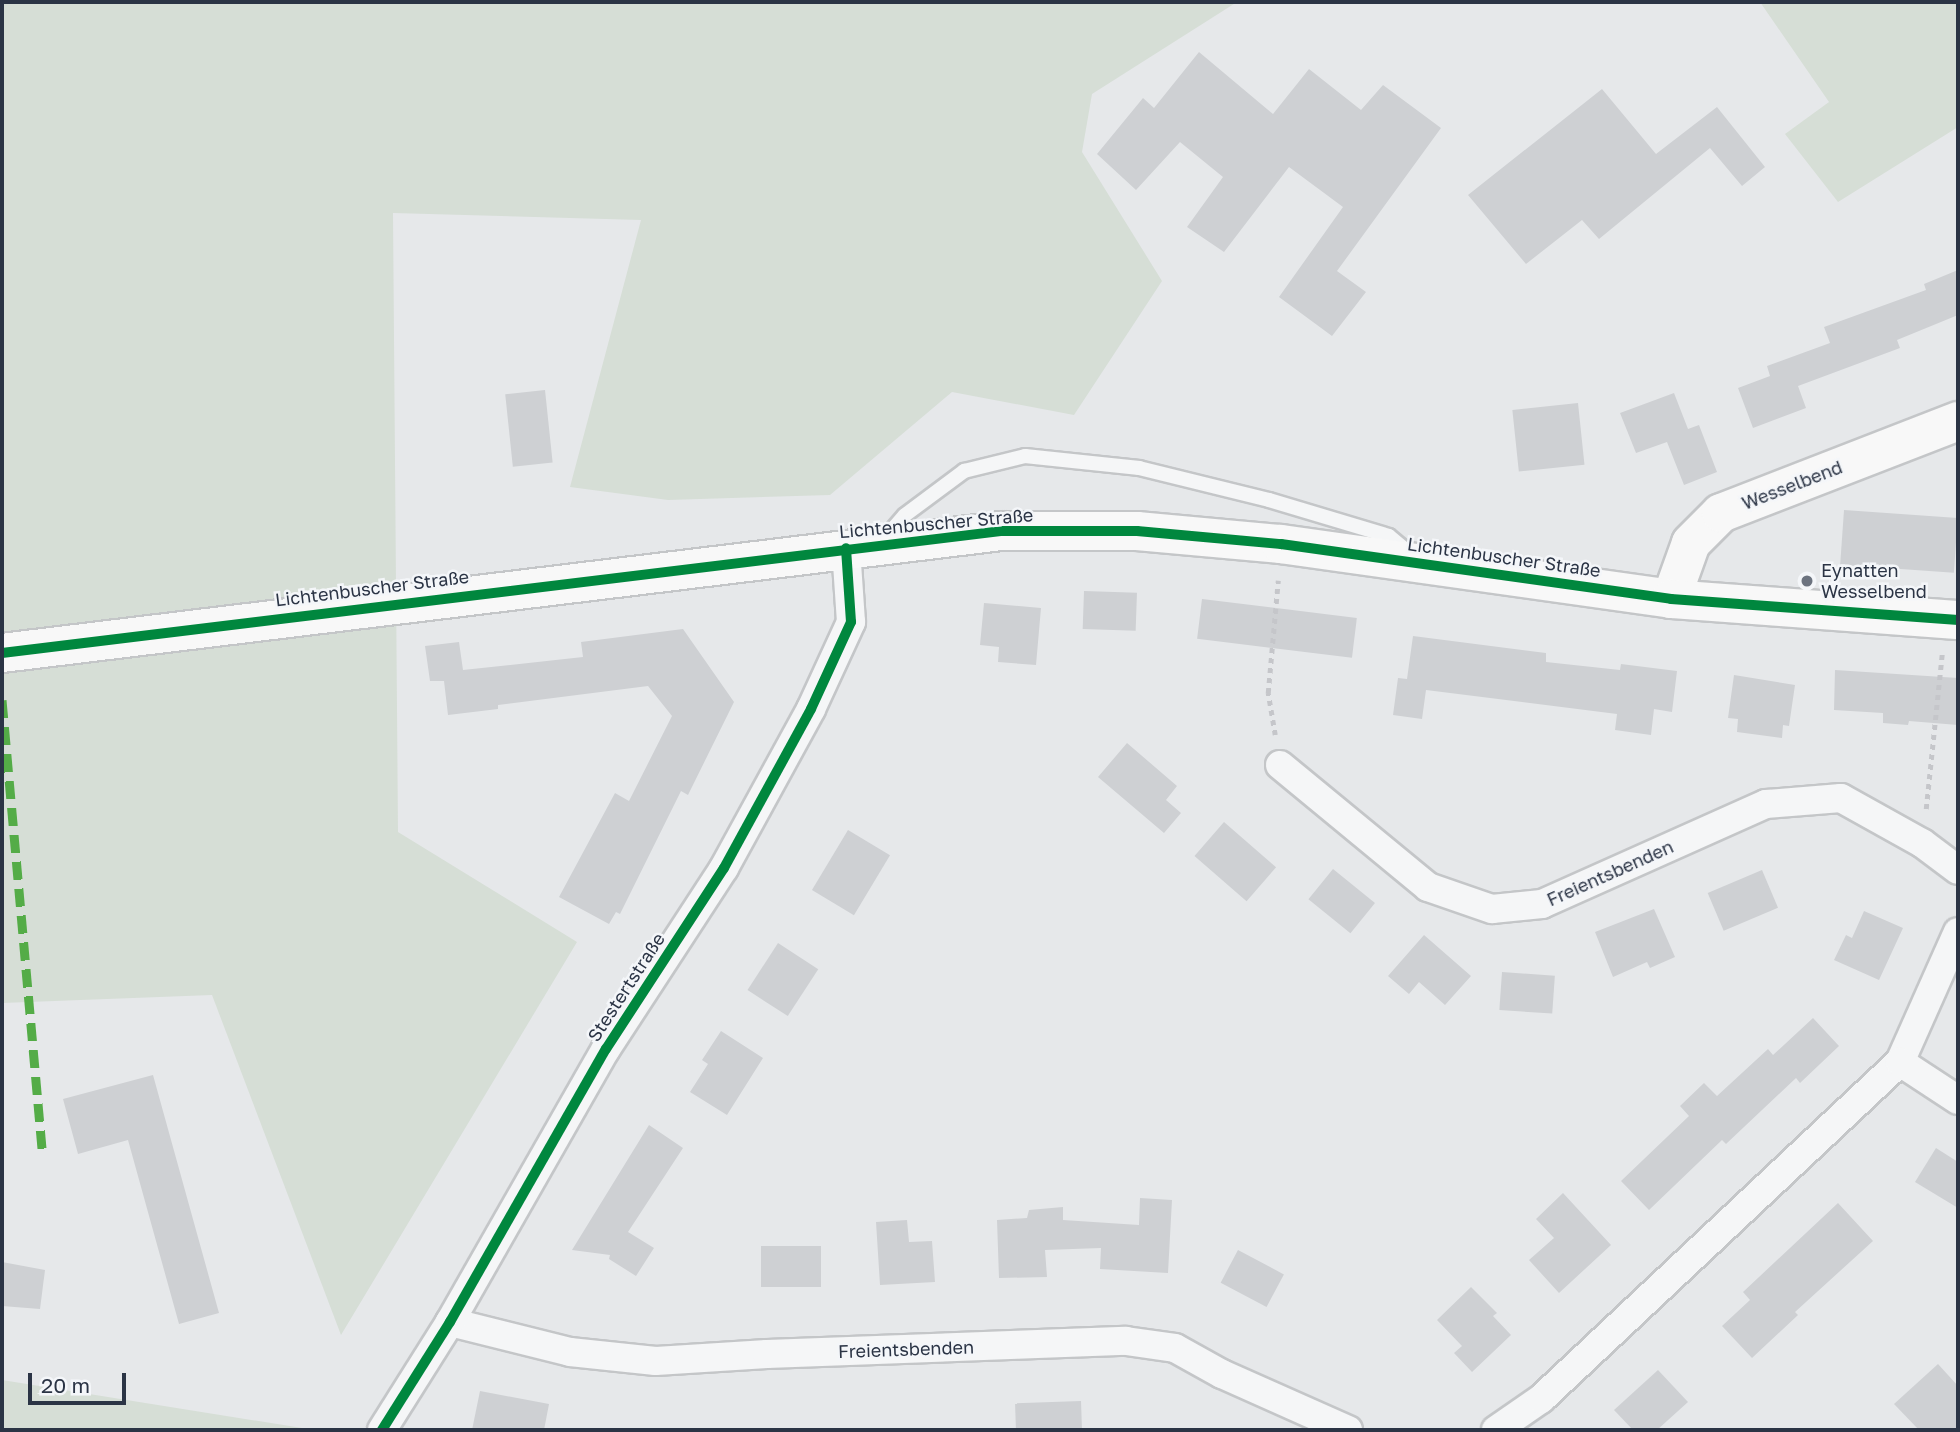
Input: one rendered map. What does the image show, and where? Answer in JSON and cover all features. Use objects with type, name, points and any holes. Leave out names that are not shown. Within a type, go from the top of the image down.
[{"type":"street","name":"Wesselbend","points":[[1671,598],[1691,543],[1721,513],[1958,421]]},
{"type":"street","name":"Lichtenbuscher Straße","points":[[2,653],[863,546],[1015,531],[1137,531],[1281,544],[1671,598],[1952,619]]},
{"type":"street","name":"Stestertstraße","points":[[382,1430],[450,1322],[606,1049],[724,868],[811,709],[851,622],[863,546]]},
{"type":"street","name":"Freientsbenden","points":[[1280,765],[1428,887],[1492,909],[1542,904],[1766,804],[1841,798],[1922,843],[1958,870]]},
{"type":"street","points":[[1496,1430],[1551,1390],[1900,1062],[1958,932]]},
{"type":"street","points":[[1900,1062],[1958,1100]]},
{"type":"street","name":"Freientsbenden","points":[[450,1322],[570,1352],[656,1361],[767,1354],[1126,1341],[1175,1348],[1222,1374],[1348,1430]]},
{"type":"lane","name":"Lichtenbuscher Straße","points":[[863,546],[964,471],[1024,456],[1139,468],[1269,500],[1389,536],[1422,563]]},
{"type":"path","points":[[1280,765],[1268,693],[1281,544]]},
{"type":"path","points":[[1922,843],[1952,619]]},
{"type":"shaded area","points":[[2,2],[1237,2],[1092,94],[1082,152],[1162,281],[1074,415],[952,392],[830,495],[668,500],[570,487],[641,220],[393,213],[398,832],[577,942],[341,1335],[212,995],[2,1003]]},
{"type":"shaded area","points":[[1760,2],[1958,2],[1958,127],[1838,202],[1785,134],[1829,102]]},
{"type":"shaded area","points":[[2,1380],[302,1428],[303,1430],[2,1430]]},
{"type":"building","points":[[1199,52],[1273,114],[1309,69],[1361,110],[1383,85],[1441,128],[1337,271],[1366,292],[1332,336],[1279,297],[1343,207],[1289,167],[1224,252],[1187,227],[1223,177],[1180,142],[1136,190],[1097,154],[1143,98],[1154,108]]},
{"type":"building","points":[[1602,89],[1656,154],[1717,107],[1765,167],[1742,186],[1710,148],[1599,239],[1582,220],[1526,264],[1468,195]]},
{"type":"building","points":[[1958,270],[1958,315],[1897,340],[1900,348],[1798,386],[1806,408],[1753,428],[1738,388],[1770,376],[1767,366],[1830,343],[1824,327],[1926,290],[1924,284]]},
{"type":"building","points":[[545,390],[553,463],[513,467],[505,394]]},
{"type":"building","points":[[1674,393],[1688,429],[1699,425],[1717,472],[1684,485],[1667,442],[1636,453],[1620,413]]},
{"type":"building","points":[[1578,403],[1584,465],[1519,472],[1512,410]]},
{"type":"building","points":[[1844,510],[1958,518],[1954,573],[1840,565]]},
{"type":"building","points":[[1084,591],[1137,593],[1136,631],[1083,629]]},
{"type":"building","points":[[1202,599],[1357,618],[1352,658],[1197,639]]},
{"type":"building","points":[[984,603],[1041,608],[1036,665],[998,662],[999,647],[980,645]]},
{"type":"building","points":[[683,629],[734,702],[688,795],[681,791],[620,914],[616,912],[609,924],[559,897],[615,793],[629,801],[672,716],[648,686],[498,705],[498,709],[448,715],[444,681],[430,681],[425,646],[459,642],[463,670],[583,657],[581,642]]},
{"type":"building","points":[[1413,636],[1546,653],[1546,662],[1620,670],[1621,664],[1677,671],[1672,712],[1654,709],[1651,735],[1615,730],[1617,714],[1426,690],[1422,719],[1393,715],[1398,678],[1407,679]]},
{"type":"building","points":[[1835,670],[1958,678],[1958,725],[1909,721],[1908,725],[1883,723],[1883,713],[1834,710]]},
{"type":"building","points":[[1734,675],[1795,685],[1789,726],[1783,725],[1782,738],[1737,732],[1738,719],[1728,718]]},
{"type":"building","points":[[1127,743],[1177,786],[1166,800],[1181,813],[1164,833],[1098,777]]},
{"type":"building","points":[[1224,822],[1276,867],[1247,901],[1194,856]]},
{"type":"building","points":[[848,830],[890,855],[854,915],[812,890]]},
{"type":"building","points":[[1333,869],[1375,903],[1350,933],[1308,899]]},
{"type":"building","points":[[1762,870],[1778,908],[1724,931],[1708,893]]},
{"type":"building","points":[[1654,909],[1675,957],[1650,968],[1647,962],[1613,977],[1595,932]]},
{"type":"building","points":[[1864,911],[1903,928],[1879,980],[1834,960],[1846,935],[1852,938]]},
{"type":"building","points":[[1424,935],[1471,976],[1445,1005],[1419,982],[1409,994],[1388,976]]},
{"type":"building","points":[[778,943],[818,969],[788,1016],[748,990]]},
{"type":"building","points":[[1502,972],[1555,976],[1552,1014],[1499,1010]]},
{"type":"building","points":[[1813,1018],[1839,1046],[1800,1083],[1796,1078],[1726,1144],[1722,1140],[1649,1210],[1621,1181],[1689,1116],[1680,1106],[1704,1083],[1717,1096],[1768,1049],[1773,1055]]},
{"type":"building","points":[[721,1031],[763,1058],[727,1115],[690,1092],[708,1064],[702,1060]]},
{"type":"building","points":[[153,1075],[219,1313],[179,1324],[128,1140],[78,1154],[63,1099]]},
{"type":"building","points":[[649,1125],[683,1148],[628,1232],[654,1248],[636,1276],[609,1259],[610,1255],[572,1250]]},
{"type":"building","points":[[1936,1148],[1958,1162],[1958,1208],[1915,1182]]},
{"type":"building","points":[[1563,1193],[1611,1245],[1559,1293],[1529,1260],[1554,1238],[1536,1219]]},
{"type":"building","points":[[1140,1198],[1172,1200],[1168,1273],[1100,1269],[1101,1248],[1045,1250],[1047,1277],[999,1278],[997,1220],[1027,1218],[1029,1210],[1063,1207],[1063,1220],[1139,1225]]},
{"type":"building","points":[[1838,1203],[1873,1241],[1795,1312],[1798,1315],[1752,1358],[1722,1326],[1750,1300],[1743,1292]]},
{"type":"building","points":[[907,1220],[909,1242],[932,1241],[935,1282],[880,1285],[876,1222]]},
{"type":"building","points":[[761,1246],[821,1246],[821,1287],[761,1287]]},
{"type":"building","points":[[1238,1250],[1284,1274],[1267,1307],[1221,1283]]},
{"type":"building","points":[[2,1262],[45,1270],[40,1309],[2,1306]]},
{"type":"building","points":[[1471,1287],[1497,1313],[1493,1316],[1511,1335],[1472,1372],[1454,1353],[1462,1346],[1437,1320]]},
{"type":"building","points":[[1938,1364],[1958,1386],[1958,1430],[1919,1430],[1894,1404]]},
{"type":"building","points":[[1658,1370],[1688,1402],[1657,1430],[1633,1430],[1614,1410]]},
{"type":"building","points":[[480,1391],[549,1404],[544,1430],[472,1430]]},
{"type":"building","points":[[1081,1401],[1082,1430],[1016,1430],[1015,1403]]},
{"type":"marked path","points":[[2,700],[43,1155]]},
{"type":"cycle path","points":[[2,653],[1001,531],[1137,531],[1281,544],[1671,599],[1958,620]]},
{"type":"cycle path","points":[[382,1430],[450,1322],[606,1049],[724,868],[811,709],[851,622],[846,548]]},
{"type":"place","name":"Eynatten Wesselbend","points":[[1807,581]]}]
